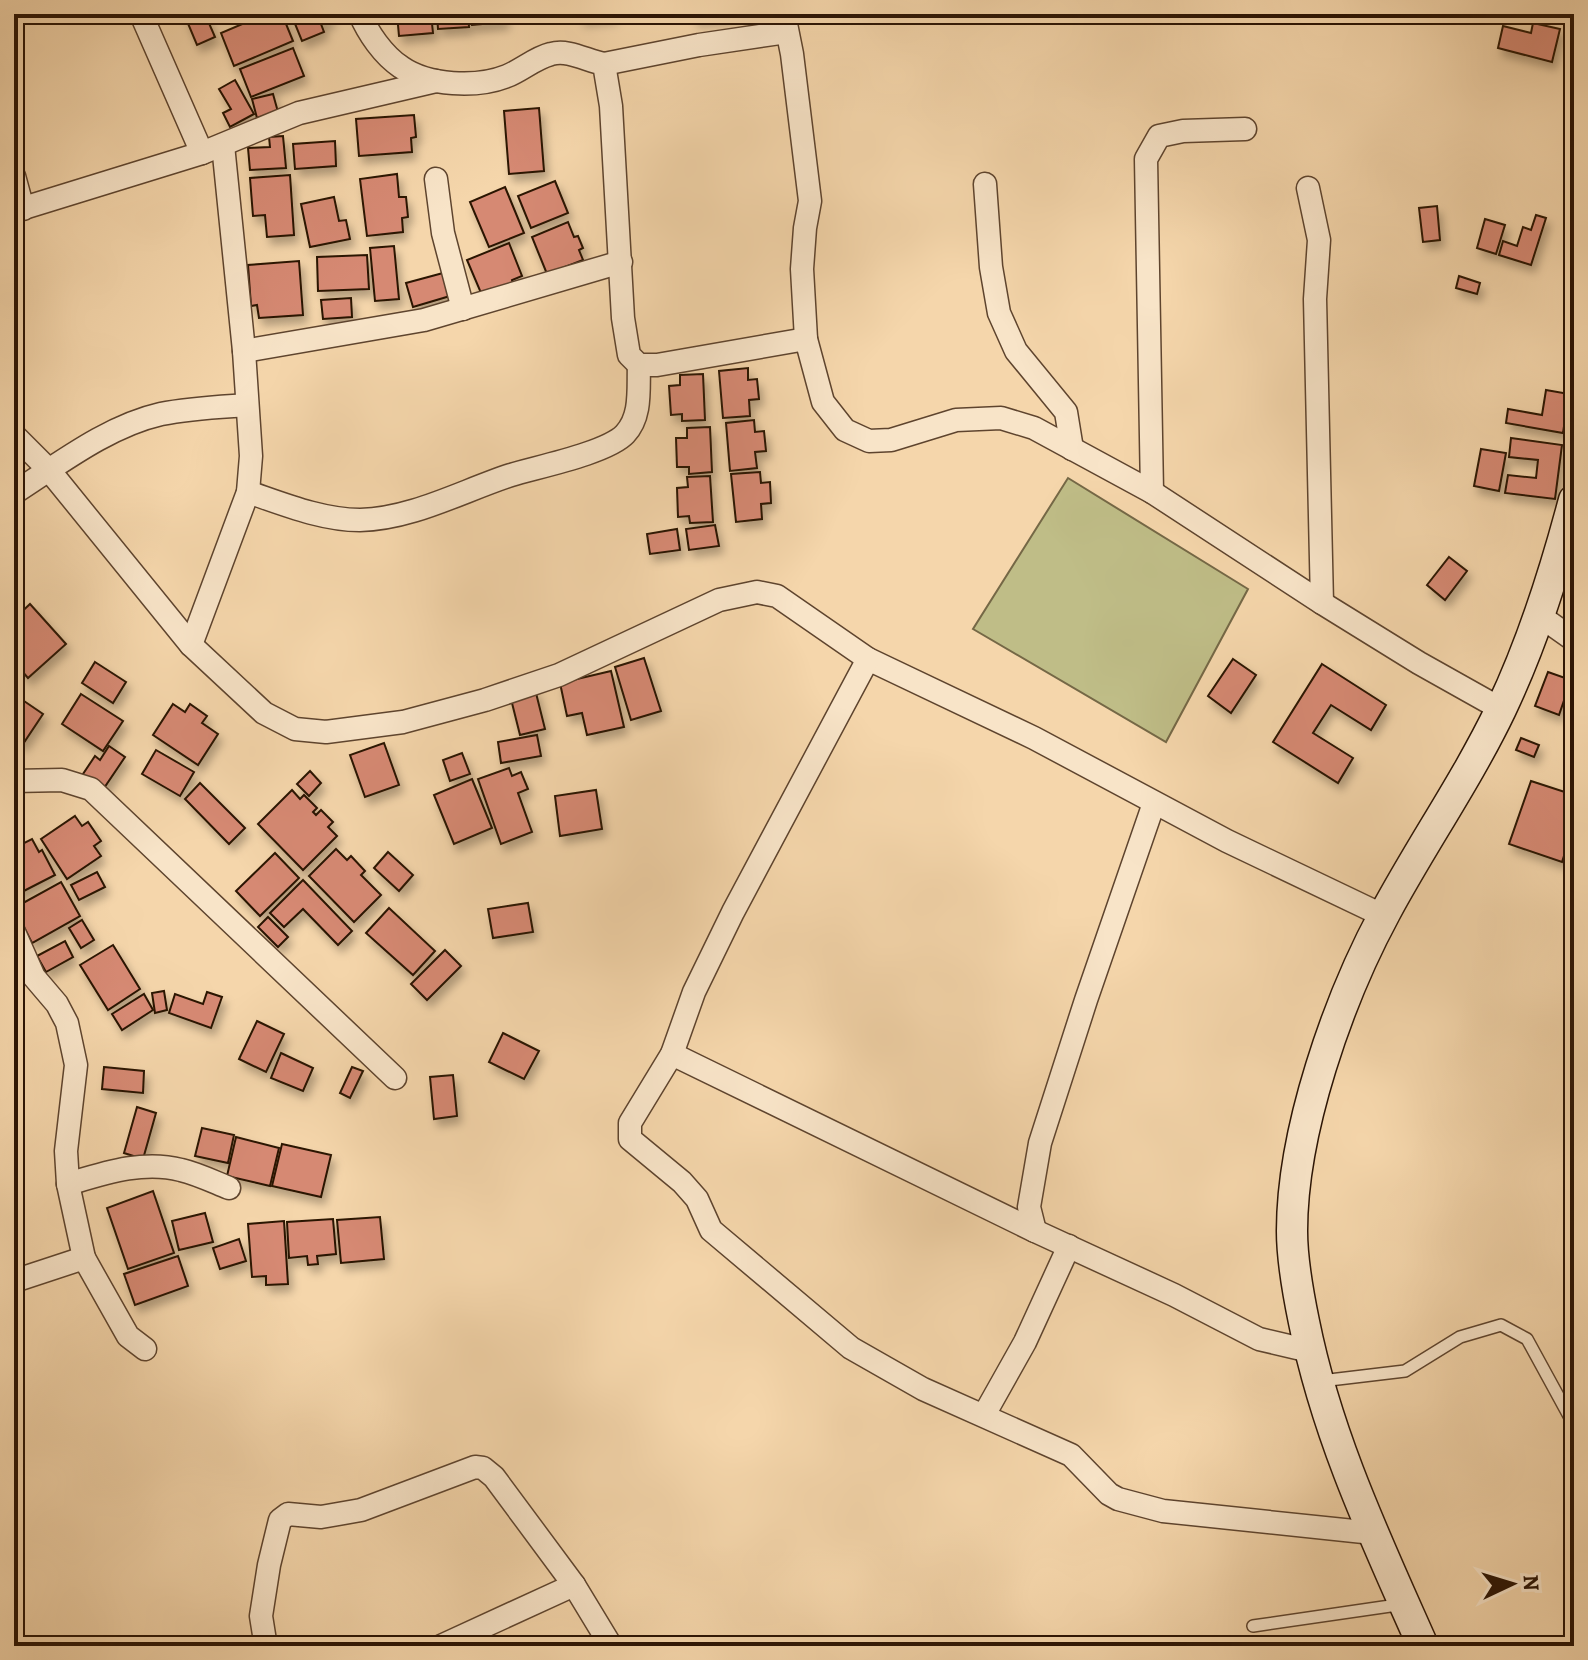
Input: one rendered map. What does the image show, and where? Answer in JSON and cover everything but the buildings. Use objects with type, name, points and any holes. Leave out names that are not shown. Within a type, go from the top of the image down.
[{"type":"street","points":[[141,14],[212,149],[244,351],[251,456],[248,492],[191,645]]},
{"type":"street","points":[[360,14],[368,32],[401,67],[436,81]]},
{"type":"street","points":[[14,176],[18,210],[212,149],[299,113],[436,81],[478,84],[507,76],[551,54],[574,54],[604,64],[786,23],[798,94],[810,201],[802,269],[806,339],[823,402],[845,430],[869,441],[891,440],[956,420],[1001,418],[1034,428],[1152,492],[1322,603],[1501,709]]},
{"type":"street","points":[[604,64],[611,106],[623,318],[629,355],[639,365],[657,365],[806,339]]},
{"type":"street","points":[[1152,492],[1146,159],[1159,136],[1183,131],[1245,129]]},
{"type":"street","points":[[436,179],[443,233],[463,309]]},
{"type":"street","points":[[985,184],[991,267],[999,313],[1016,351],[1066,412],[1072,449]]},
{"type":"street","points":[[1308,188],[1319,240],[1315,299],[1322,603]]},
{"type":"street","points":[[244,351],[424,320],[621,262]]},
{"type":"street","points":[[248,492],[300,509],[357,520],[381,518],[424,507],[598,449],[623,436],[637,417],[639,365]]},
{"type":"street","points":[[14,493],[128,425],[195,408],[247,405]]},
{"type":"street","points":[[14,435],[49,470],[191,645],[264,713],[295,729],[326,732],[403,722],[485,700],[559,675],[704,606],[739,594],[757,592],[777,596],[868,659],[1034,738],[1154,803],[1384,916]]},
{"type":"street","points":[[1423,1646],[1343,1463],[1310,1351],[1299,1295],[1292,1231],[1298,1168],[1312,1095],[1344,1004],[1384,916],[1501,709],[1540,616],[1574,500]]},
{"type":"street","points":[[1540,616],[1574,640]]},
{"type":"street","points":[[868,659],[733,912],[694,992],[672,1054],[634,1112],[630,1139],[682,1182],[697,1199],[711,1230],[851,1348],[923,1389],[1071,1455],[1109,1494],[1118,1499],[1163,1511],[1373,1533]]},
{"type":"street","points":[[14,781],[62,780],[91,789],[395,1078]]},
{"type":"street","points":[[1035,1231],[1029,1207],[1040,1143],[1154,803]]},
{"type":"street","points":[[14,932],[34,977],[57,1004],[67,1023],[76,1065],[66,1151],[68,1184],[84,1258],[128,1336],[145,1349]]},
{"type":"street","points":[[672,1054],[1259,1339],[1310,1351]]},
{"type":"street","points":[[68,1184],[112,1171],[155,1165],[182,1170],[229,1188]]},
{"type":"street","points":[[984,1415],[1025,1342],[1069,1246]]},
{"type":"street","points":[[14,1281],[84,1258]]},
{"type":"street","points":[[268,1646],[261,1616],[273,1539],[280,1520],[288,1514],[321,1517],[361,1510],[475,1467],[483,1468],[494,1477],[574,1585],[611,1646]]},
{"type":"street","points":[[441,1646],[574,1585]]},
{"type":"lane","points":[[1318,1381],[1405,1371],[1460,1337],[1501,1325],[1527,1339],[1574,1425]]},
{"type":"lane","points":[[1253,1626],[1404,1604]]},
{"type":"shaded area","points":[[1068,478],[1248,589],[1166,742],[973,629]]}]
